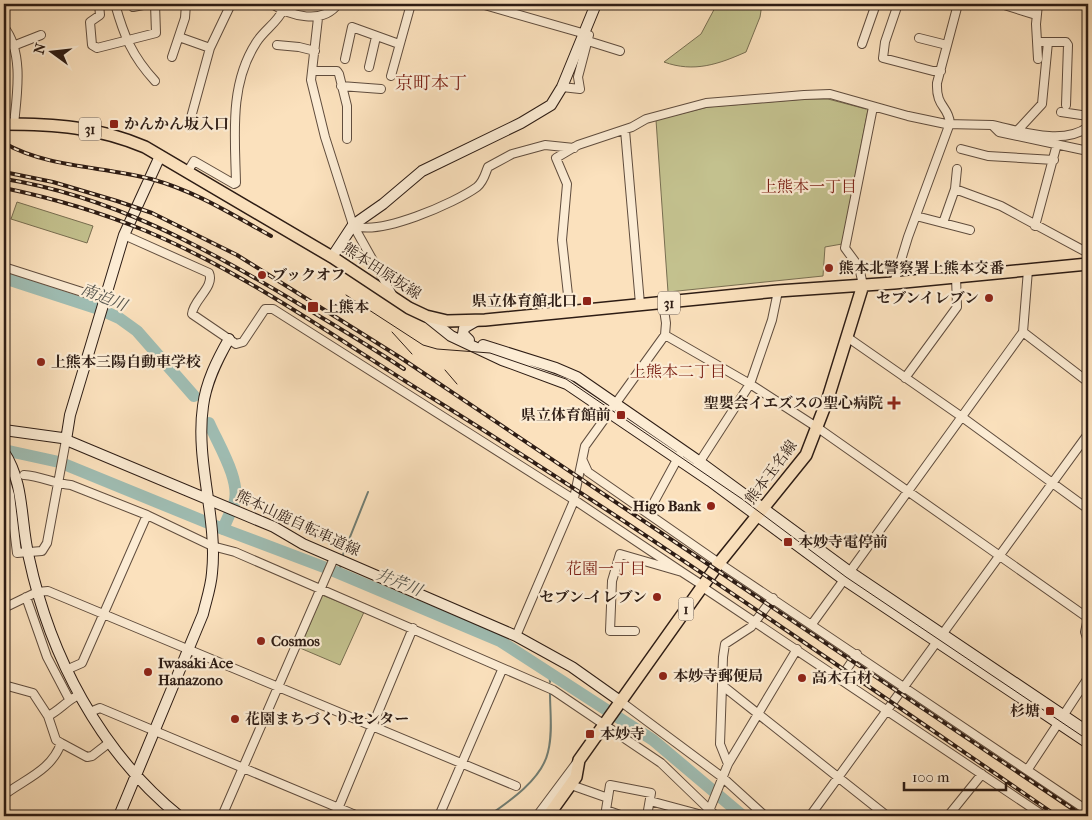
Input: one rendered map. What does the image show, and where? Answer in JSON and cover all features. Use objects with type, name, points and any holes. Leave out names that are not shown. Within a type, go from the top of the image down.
[{"type":"main road","name":"熊本田原坂線","points":[[9,124],[86,128],[131,141],[188,171],[332,257],[396,302],[426,316],[447,321],[476,321],[570,313],[640,304],[862,285]]},
{"type":"main road","points":[[862,285],[1088,264]]},
{"type":"main road","name":"熊本玉名線","points":[[548,816],[576,777],[579,760],[702,586],[806,455],[818,428],[862,285]]},
{"type":"street","points":[[99,4],[100,15],[90,22],[93,47],[112,46],[156,34],[155,4]]},
{"type":"street","points":[[115,4],[126,41],[134,56],[155,81]]},
{"type":"street","points":[[133,7],[148,4]]},
{"type":"street","points":[[172,57],[179,37],[186,4]]},
{"type":"street","points":[[190,121],[210,48],[231,4]]},
{"type":"street","points":[[272,4],[283,10],[318,18],[334,10],[338,4]]},
{"type":"street","points":[[391,76],[411,4]]},
{"type":"street","points":[[481,4],[586,37],[620,51]]},
{"type":"street","points":[[562,87],[580,89],[578,77],[586,37],[596,4]]},
{"type":"street","points":[[862,44],[876,4]]},
{"type":"street","points":[[898,4],[883,58],[933,71],[941,71]]},
{"type":"street","points":[[894,283],[950,123],[937,95],[958,4]]},
{"type":"street","points":[[1002,4],[1036,15]]},
{"type":"street","points":[[1038,4],[1036,15],[1038,59]]},
{"type":"street","points":[[188,171],[194,161],[234,184],[236,183],[234,137],[240,79],[256,43],[283,10]]},
{"type":"street","points":[[318,18],[311,80],[325,137],[353,225],[396,302]]},
{"type":"street","points":[[4,27],[13,46],[17,94],[9,124]]},
{"type":"street","points":[[346,60],[352,28],[400,44]]},
{"type":"street","points":[[13,46],[41,36]]},
{"type":"street","points":[[179,37],[210,48]]},
{"type":"street","points":[[368,67],[376,37]]},
{"type":"street","points":[[332,257],[353,225],[383,204],[422,171],[551,106],[586,37]]},
{"type":"street","points":[[919,38],[947,45]]},
{"type":"street","points":[[1038,42],[1066,42],[1068,45],[1066,105]]},
{"type":"street","points":[[1017,131],[1042,104],[1048,42]]},
{"type":"street","points":[[277,45],[299,47],[315,52]]},
{"type":"street","points":[[312,71],[337,71],[347,106],[347,139]]},
{"type":"street","points":[[341,86],[381,89]]},
{"type":"street","points":[[570,313],[562,240],[567,184],[556,158],[574,148],[625,130],[651,118],[706,103],[825,94],[946,124],[992,125],[1052,136],[1078,133],[1088,127]]},
{"type":"street","points":[[862,285],[859,267],[845,248],[873,107]]},
{"type":"street","points":[[1061,112],[1088,116]]},
{"type":"street","points":[[992,125],[999,132],[1088,151]]},
{"type":"street","points":[[625,130],[640,304]]},
{"type":"street","points":[[1035,226],[1057,144]]},
{"type":"street","points":[[353,225],[361,229],[393,224],[437,208],[476,187],[484,178],[488,167],[512,154],[545,145],[574,148]]},
{"type":"street","points":[[961,149],[988,156],[1054,160]]},
{"type":"street","points":[[28,553],[42,551],[47,543],[70,415],[98,318],[124,234],[160,156]]},
{"type":"street","points":[[943,223],[955,189],[957,169]]},
{"type":"street","points":[[955,189],[1001,206],[1088,253]]},
{"type":"street","points":[[916,216],[970,230]]},
{"type":"street","points":[[124,234],[209,273],[210,282],[193,308],[192,314],[229,339],[241,344],[262,312],[265,309],[272,309],[574,499],[887,712],[1044,816]]},
{"type":"street","points":[[4,267],[103,301]]},
{"type":"street","points":[[812,624],[1023,332],[1028,270]]},
{"type":"street","points":[[906,378],[957,307],[956,276]]},
{"type":"street","points":[[697,466],[750,384],[772,320],[778,291]]},
{"type":"street","points":[[516,636],[574,499],[585,446],[665,335],[666,323],[663,303]]},
{"type":"street","points":[[426,316],[451,336],[508,363],[562,380],[612,408]]},
{"type":"street","points":[[469,340],[463,334],[464,328],[476,321]]},
{"type":"street","points":[[1023,332],[1088,382]]},
{"type":"street","points":[[665,335],[750,384],[818,428],[1000,558],[1088,618],[1085,632],[1088,641]]},
{"type":"street","points":[[451,336],[563,370],[612,408],[697,466],[847,576],[1062,720],[1088,744]]},
{"type":"street","points":[[847,337],[962,417],[1088,509]]},
{"type":"street","points":[[119,816],[203,614],[208,594],[212,572],[212,544],[201,445],[203,405],[212,372],[229,339]]},
{"type":"street","name":"熊本山鹿自転車道線","points":[[4,430],[65,443],[274,528],[339,560],[516,636],[572,667],[619,703]]},
{"type":"street","points":[[810,816],[1000,558],[1052,482],[1088,434]]},
{"type":"street","points":[[4,452],[11,474],[20,487],[28,553],[37,592],[53,642],[66,670],[79,695],[110,742],[151,792],[179,816]]},
{"type":"street","points":[[648,513],[680,454]]},
{"type":"street","points":[[582,460],[588,472],[719,563],[1028,770],[1085,812]]},
{"type":"street","points":[[11,474],[44,478],[71,485],[147,514],[212,544],[413,628],[502,670],[553,690],[661,764],[708,813]]},
{"type":"street","points":[[66,670],[82,663],[147,514]]},
{"type":"street","points":[[635,631],[610,631],[612,581],[620,554],[682,572]]},
{"type":"street","points":[[222,816],[321,590],[339,560]]},
{"type":"street","points":[[4,608],[37,592],[48,591],[516,786]]},
{"type":"street","points":[[26,597],[47,658],[69,699]]},
{"type":"street","points":[[728,764],[720,744],[723,657],[726,644],[756,622],[773,598]]},
{"type":"street","points":[[335,816],[413,628]]},
{"type":"street","points":[[708,813],[728,764],[797,649]]},
{"type":"street","points":[[840,679],[857,654]]},
{"type":"street","points":[[439,816],[502,670]]},
{"type":"street","points":[[1028,770],[1088,679]]},
{"type":"street","points":[[4,685],[33,693],[48,716],[56,740],[61,744],[87,757],[92,756],[110,742]]},
{"type":"street","points":[[723,686],[887,816]]},
{"type":"street","points":[[48,716],[58,711],[69,699],[79,695]]},
{"type":"street","points":[[619,703],[721,780],[765,816]]},
{"type":"street","points":[[90,712],[100,708],[358,816]]},
{"type":"street","points":[[1062,720],[1088,732]]},
{"type":"street","points":[[4,795],[48,765],[57,755],[61,744]]},
{"type":"street","points":[[538,816],[579,760]]},
{"type":"street","points":[[948,816],[982,774]]},
{"type":"street","points":[[571,785],[608,798]]},
{"type":"street","points":[[623,816],[606,813],[610,785],[651,793],[647,816]]},
{"type":"street","points":[[650,801],[716,816]]},
{"type":"shaded area","points":[[717,4],[762,4],[760,17],[746,52],[706,66],[686,67],[664,62],[701,34]]},
{"type":"shaded area","points":[[805,99],[828,99],[866,109],[867,107],[868,110],[842,244],[825,247],[823,276],[668,292],[656,120],[708,107]]},
{"type":"shaded area","points":[[17,202],[93,226],[87,243],[11,219]]},
{"type":"shaded area","points":[[322,595],[364,612],[340,665],[300,648]]},
{"type":"waterway","name":"南迫川","points":[[4,278],[99,309],[119,318],[137,331],[194,396]]},
{"type":"waterway","name":"南迫川","points":[[209,423],[232,474],[236,495],[234,504]]},
{"type":"waterway","name":"井芹川","points":[[4,450],[59,462],[223,529],[329,569],[500,641],[653,740],[743,816]]},
{"type":"waterway","points":[[342,557],[368,492]]},
{"type":"waterway","name":"南迫川","points":[[223,529],[230,513]]},
{"type":"waterway","points":[[339,573],[341,564]]},
{"type":"waterway","name":"井芹川","points":[[549,673],[550,682]]},
{"type":"waterway","points":[[488,816],[524,789],[545,762],[550,737],[550,693]]},
{"type":"tram line","points":[[346,295],[423,345],[437,349],[490,353],[566,379],[742,499],[846,577],[1088,740]]},
{"type":"tram line","points":[[392,332],[412,354]]},
{"type":"tram line","points":[[445,370],[457,384]]},
{"type":"railway","points":[[4,143],[21,151],[57,162],[132,175],[167,184],[212,204],[271,236]]},
{"type":"railway","points":[[4,172],[53,182],[152,213],[237,255],[401,358],[1083,816]]},
{"type":"railway","points":[[5,179],[44,187],[82,198],[119,211],[191,243],[260,281],[404,369]]},
{"type":"railway","points":[[4,188],[76,206],[129,224],[183,248],[255,287],[509,446],[588,498],[746,603],[1057,816]]},
{"type":"place","name":"かんかん坂入口","points":[[114,124]]},
{"type":"place","name":"熊本北警察署上熊本交番","points":[[829,268]]},
{"type":"place","name":"ブックオフ","points":[[262,275]]},
{"type":"place","name":"セブンイレブン","points":[[989,298]]},
{"type":"place","name":"県立体育館北口","points":[[587,301]]},
{"type":"place","name":"上熊本","points":[[313,307]]},
{"type":"place","name":"上熊本三陽自動車学校","points":[[41,362]]},
{"type":"place","name":"聖嬰会イエズスの聖心病院","points":[[894,403]]},
{"type":"place","name":"県立体育館前","points":[[621,415]]},
{"type":"place","name":"Higo Bank","points":[[711,506]]},
{"type":"place","name":"本妙寺電停前","points":[[788,542]]},
{"type":"place","name":"セブン-イレブン","points":[[657,597]]},
{"type":"place","name":"Cosmos","points":[[261,641]]},
{"type":"place","name":"Iwasaki Ace Hanazono","points":[[148,672]]},
{"type":"place","name":"本妙寺郵便局","points":[[663,676]]},
{"type":"place","name":"高木石材","points":[[802,678]]},
{"type":"place","name":"杉塘","points":[[1050,711]]},
{"type":"place","name":"花園まちづくりセンター","points":[[235,719]]},
{"type":"place","name":"本妙寺","points":[[590,734]]},
{"type":"district","name":"京町本丁","points":[[431,83]]},
{"type":"district","name":"上熊本一丁目","points":[[809,186]]},
{"type":"district","name":"上熊本二丁目","points":[[678,371]]},
{"type":"district","name":"花園一丁目","points":[[606,568]]}]
